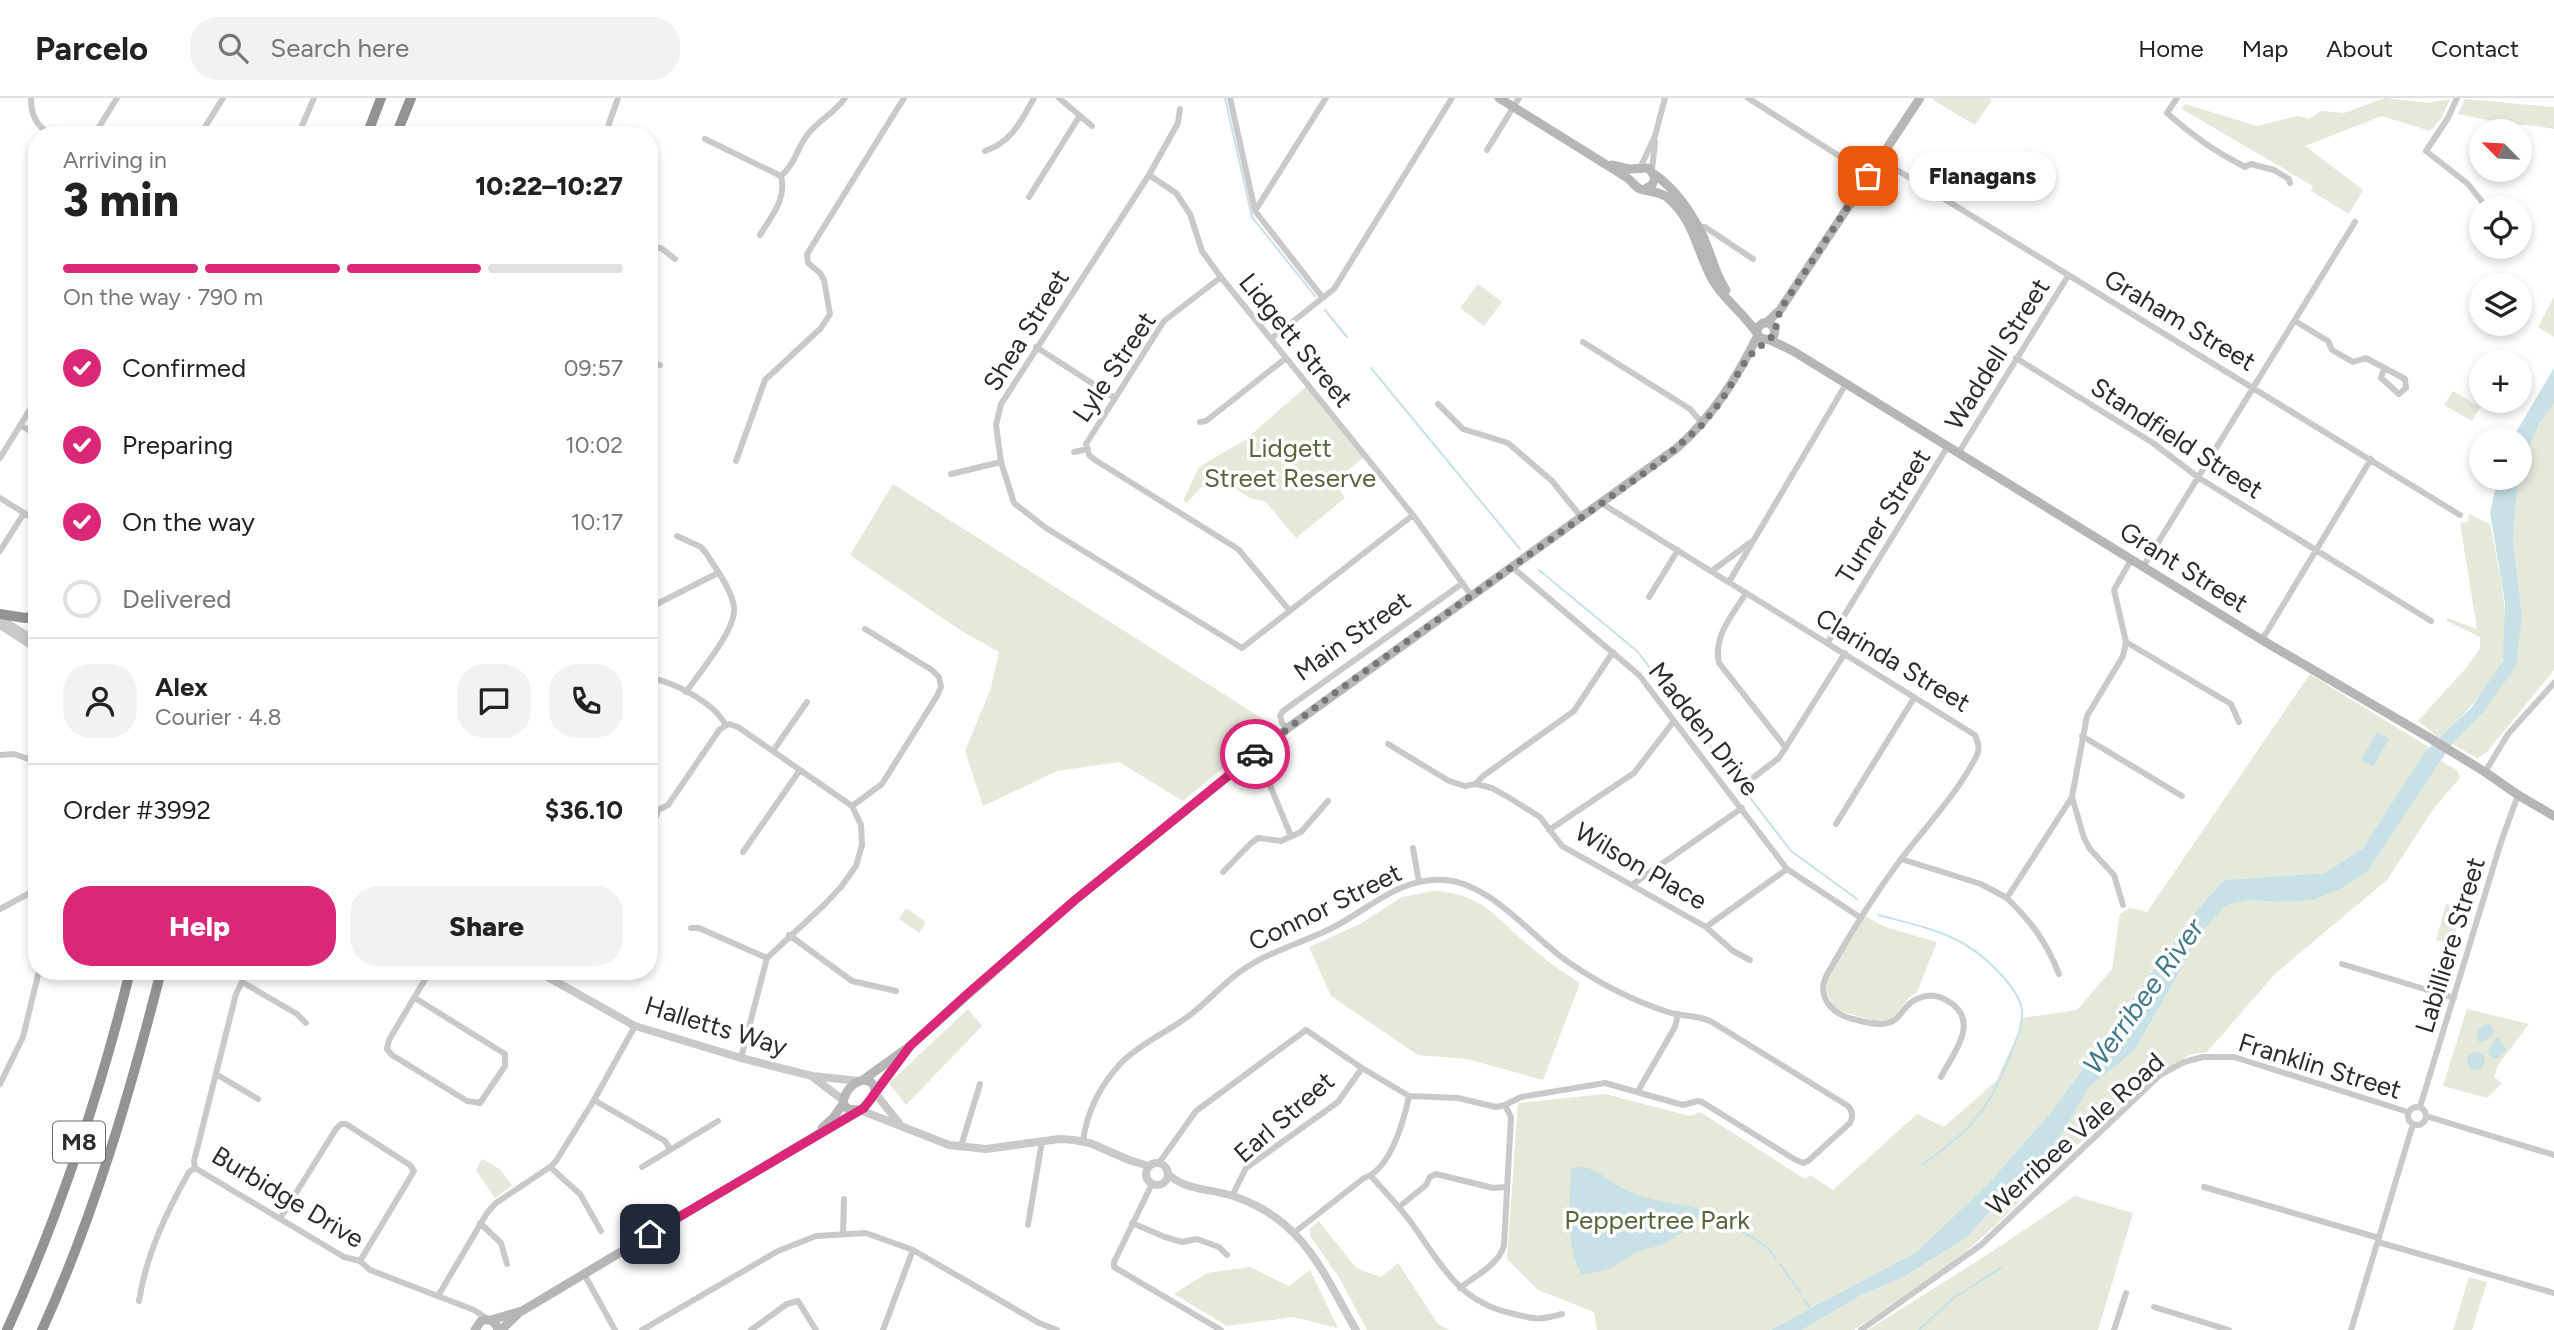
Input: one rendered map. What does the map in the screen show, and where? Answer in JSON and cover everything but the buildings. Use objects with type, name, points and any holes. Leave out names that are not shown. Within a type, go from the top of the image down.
[{"type":"highway","points":[[371,126],[382,98]]},
{"type":"highway","points":[[400,126],[411,98]]},
{"type":"highway","points":[[0,617],[28,618]]},
{"type":"highway","name":"M8","points":[[7,1330],[54,1213],[92,1103],[127,980]]},
{"type":"highway","name":"M8","points":[[42,1330],[75,1250],[125,1103],[159,980]]},
{"type":"main road","points":[[1499,98],[1591,157],[1633,181],[1637,187],[1645,189],[1652,185],[1653,172],[1640,167],[1621,168],[1591,157]]},
{"type":"main road","points":[[1768,340],[1774,335],[1771,325],[1780,310],[1920,98]]},
{"type":"main road","points":[[1633,181],[1633,174],[1640,167]]},
{"type":"main road","name":"Grant Street","points":[[1653,172],[1664,181],[1691,215],[1723,286],[1740,306],[1771,325],[1793,351]]},
{"type":"main road","name":"Grant Street","points":[[1645,189],[1662,194],[1677,207],[1693,233],[1712,280],[1730,303],[1748,319],[1758,334],[1793,351],[2131,560],[2428,737],[2554,816]]},
{"type":"main road","name":"Main Street","points":[[861,1080],[910,1046],[1063,910],[1287,728],[1661,461],[1703,424],[1721,401],[1748,357],[1760,324],[1771,325]]},
{"type":"main road","name":"Main Street","points":[[1748,357],[1768,340]]},
{"type":"main road","name":"Main Street","points":[[875,1092],[910,1046]]},
{"type":"main road","points":[[490,1320],[500,1330],[522,1311],[858,1110],[871,1100],[875,1092],[872,1082],[861,1080],[849,1088],[843,1102],[827,1124],[795,1147]]},
{"type":"main road","points":[[843,1102],[848,1109],[858,1110]]},
{"type":"main road","points":[[475,1329],[481,1321],[522,1311]]},
{"type":"street","points":[[31,98],[31,113],[38,126]]},
{"type":"street","points":[[100,126],[117,98]]},
{"type":"street","points":[[206,126],[223,98]]},
{"type":"street","points":[[302,126],[314,98]]},
{"type":"street","points":[[608,126],[618,98]]},
{"type":"street","points":[[781,176],[791,167],[805,138],[837,109],[845,98]]},
{"type":"street","points":[[736,461],[765,380],[821,328],[830,314],[821,273],[810,266],[806,258],[904,98]]},
{"type":"street","points":[[985,151],[999,147],[1013,135],[1034,98]]},
{"type":"street","points":[[1059,98],[1092,126]]},
{"type":"street","points":[[1230,98],[1255,211],[1323,298]]},
{"type":"street","points":[[1255,211],[1326,98]]},
{"type":"street","points":[[1272,338],[1335,289],[1452,98]]},
{"type":"street","points":[[1487,150],[1519,98]]},
{"type":"street","points":[[1640,167],[1655,136],[1665,98]]},
{"type":"street","points":[[1748,98],[1868,176]]},
{"type":"street","points":[[2176,98],[2167,113],[2182,128],[2245,167],[2251,164],[2274,170],[2289,178],[2290,183]]},
{"type":"street","points":[[2457,98],[2448,118],[2426,151],[2468,184],[2478,196]]},
{"type":"street","name":"Shea Street","points":[[1180,110],[1178,123],[1149,175],[1001,404],[996,425],[1001,462],[1014,503],[1046,528],[1242,648],[1290,611]]},
{"type":"street","points":[[1029,197],[1079,117]]},
{"type":"street","points":[[1653,172],[1655,136]]},
{"type":"street","points":[[705,139],[781,176]]},
{"type":"street","name":"Graham Street","points":[[1879,159],[2460,516]]},
{"type":"street","name":"Lidgett Street","points":[[1149,175],[1176,193],[1189,214],[1202,250],[1221,277],[1413,515],[1471,595]]},
{"type":"street","points":[[760,235],[782,200],[784,189],[781,176]]},
{"type":"street","points":[[2143,567],[2355,222]]},
{"type":"street","points":[[1697,227],[1711,231],[1754,260]]},
{"type":"street","points":[[658,248],[675,259]]},
{"type":"street","name":"Waddell Street","points":[[1959,452],[2068,275]]},
{"type":"street","name":"Lyle Street","points":[[1221,277],[1164,321],[1086,444],[1087,449],[1095,460],[1238,549],[1290,611]]},
{"type":"street","points":[[2295,321],[2328,341],[2332,350],[2353,362],[2366,358],[2384,368]]},
{"type":"street","points":[[1583,342],[1690,409],[1703,424]]},
{"type":"street","points":[[1036,347],[1115,398]]},
{"type":"street","points":[[1200,422],[1206,421],[1286,358]]},
{"type":"street","name":"Standfield Street","points":[[2016,358],[2153,443],[2199,478],[2431,621]]},
{"type":"street","points":[[1729,582],[1846,384]]},
{"type":"street","points":[[1438,404],[1463,429],[1508,443],[1552,481],[1582,518]]},
{"type":"street","points":[[0,458],[28,412]]},
{"type":"street","points":[[20,425],[28,430]]},
{"type":"street","name":"Turner Street","points":[[1828,642],[1948,446]]},
{"type":"street","points":[[1074,452],[1087,449]]},
{"type":"street","points":[[2262,640],[2371,459]]},
{"type":"street","points":[[951,474],[1001,462]]},
{"type":"street","points":[[0,498],[28,515]]},
{"type":"street","name":"Clarinda Street","points":[[1601,503],[1976,735],[1979,749],[1955,791],[1901,859],[1861,918],[1825,977],[1823,993],[1837,1013],[1879,1026],[1886,1025],[1912,1002],[1925,996],[1935,996],[1951,1003],[1963,1018],[1964,1029],[1962,1039],[1941,1077]]},
{"type":"street","points":[[0,551],[24,513]]},
{"type":"street","points":[[1290,611],[1413,515]]},
{"type":"street","points":[[677,536],[701,547],[731,595],[734,613],[727,632],[686,692]]},
{"type":"street","points":[[1712,571],[1756,539]]},
{"type":"street","points":[[1649,597],[1678,550]]},
{"type":"street","points":[[2007,898],[2072,797],[2087,716],[2123,656],[2126,642],[2113,590],[2131,560]]},
{"type":"street","name":"Madden Drive","points":[[1512,567],[1639,675],[1787,869],[1861,918]]},
{"type":"street","points":[[658,603],[718,573]]},
{"type":"street","name":"Main Street","points":[[1287,728],[1280,716],[1283,710],[1463,583]]},
{"type":"street","points":[[1746,593],[1719,637],[1716,649],[1719,663],[1786,748]]},
{"type":"street","points":[[0,617],[28,639]]},
{"type":"street","points":[[0,625],[28,641]]},
{"type":"street","points":[[852,806],[882,784],[941,687],[939,677],[932,670],[865,629]]},
{"type":"street","points":[[2126,642],[2231,704],[2239,722]]},
{"type":"street","points":[[1476,784],[1483,776],[1574,712],[1613,652]]},
{"type":"street","points":[[1754,777],[1779,758],[1845,653]]},
{"type":"street","points":[[658,680],[686,692],[717,712],[725,724],[738,727],[852,806],[861,825],[862,845],[856,866],[824,905],[767,958],[741,1058]]},
{"type":"street","points":[[2485,772],[2508,734],[2554,683]]},
{"type":"street","points":[[1836,824],[1914,698]]},
{"type":"street","points":[[773,751],[807,702]]},
{"type":"street","points":[[1549,830],[1634,773],[1674,721]]},
{"type":"street","points":[[658,810],[668,805],[725,724]]},
{"type":"street","points":[[2082,736],[2182,796]]},
{"type":"street","name":"Wilson Place","points":[[1388,744],[1449,781],[1465,786],[1476,784],[1492,788],[1540,817],[1562,846],[1706,927],[1787,869]]},
{"type":"street","points":[[0,755],[15,754],[28,759]]},
{"type":"street","points":[[1253,756],[1264,771],[1291,836]]},
{"type":"street","points":[[743,852],[800,770]]},
{"type":"street","name":"Labilliere Street","points":[[2420,1107],[2501,842],[2518,795]]},
{"type":"street","points":[[2072,797],[2084,838],[2090,849],[2114,875],[2123,905]]},
{"type":"street","points":[[1223,872],[1258,838],[1281,841],[1301,832],[1328,801]]},
{"type":"street","points":[[1633,884],[1742,808]]},
{"type":"street","points":[[1413,848],[1419,882]]},
{"type":"street","points":[[1901,859],[1981,884],[2007,898],[2047,944],[2059,974]]},
{"type":"street","name":"Connor Street","points":[[1083,1142],[1090,1110],[1105,1081],[1132,1054],[1201,1008],[1240,971],[1273,951],[1315,936],[1343,922],[1389,891],[1419,882],[1446,880],[1472,888],[1496,901],[1571,964],[1633,998],[1678,1014],[1692,1015],[1712,1022],[1851,1109],[1853,1118],[1804,1163],[1702,1102],[1683,1105],[1638,1091]]},
{"type":"street","points":[[0,899],[1,909],[28,894]]},
{"type":"street","points":[[1706,927],[1733,951],[1750,960]]},
{"type":"street","points":[[691,928],[699,928],[767,958]]},
{"type":"street","points":[[789,936],[852,981],[896,991]]},
{"type":"street","points":[[2342,964],[2455,998]]},
{"type":"street","points":[[0,1084],[23,1037],[37,980]]},
{"type":"street","points":[[415,998],[505,1054],[505,1066],[480,1103],[467,1101],[389,1052],[389,1040],[425,980]]},
{"type":"street","name":"Halletts Way","points":[[551,980],[635,1026],[812,1076],[861,1080]]},
{"type":"street","points":[[242,982],[297,1014],[306,1023]]},
{"type":"street","name":"Burbidge Drive","points":[[242,982],[236,994],[194,1161],[195,1168],[344,1257],[360,1261],[370,1270],[467,1307],[490,1320]]},
{"type":"street","points":[[1147,1169],[1147,1179],[1152,1184],[1159,1185],[1166,1173],[1167,1155],[1186,1122],[1196,1111],[1306,1030],[1409,1096],[1439,1096],[1496,1107],[1521,1097],[1593,1083],[1605,1083],[1638,1091],[1675,1027],[1678,1014]]},
{"type":"street","points":[[438,1296],[480,1223],[496,1203],[550,1167],[570,1141],[635,1026]]},
{"type":"street","name":"Franklin Street","points":[[2221,1056],[2234,1057],[2408,1112]]},
{"type":"street","name":"Werribee Vale Road","points":[[1861,1330],[1981,1245],[2160,1076],[2184,1062],[2221,1056]]},
{"type":"street","name":"Earl Street","points":[[1232,1196],[1246,1168],[1338,1102],[1362,1068]]},
{"type":"street","points":[[216,1074],[258,1099]]},
{"type":"street","name":"Halletts Way","points":[[812,1076],[843,1102]]},
{"type":"street","points":[[961,1146],[980,1084]]},
{"type":"street","points":[[875,1092],[887,1110],[902,1125]]},
{"type":"street","points":[[1294,1232],[1364,1178],[1371,1176],[1387,1158],[1394,1146],[1409,1096]]},
{"type":"street","points":[[594,1100],[665,1141],[670,1149]]},
{"type":"street","points":[[1460,1288],[1502,1255],[1511,1117],[1505,1105]]},
{"type":"street","points":[[2413,1107],[2420,1107],[2426,1116],[2421,1124],[2413,1124],[2408,1119],[2408,1112],[2413,1107]]},
{"type":"street","points":[[858,1110],[902,1125],[932,1140],[961,1146],[985,1149],[1059,1139],[1083,1142],[1147,1169],[1232,1196],[1267,1212],[1294,1232],[1312,1252],[1327,1275],[1356,1330]]},
{"type":"street","name":"Franklin Street","points":[[2426,1116],[2554,1155]]},
{"type":"street","points":[[642,1167],[718,1121]]},
{"type":"street","points":[[281,1217],[336,1129],[341,1124],[346,1124],[414,1171],[360,1261]]},
{"type":"street","points":[[2351,1330],[2413,1124]]},
{"type":"street","points":[[1028,1225],[1042,1141]]},
{"type":"street","points":[[550,1167],[580,1194],[601,1231]]},
{"type":"street","points":[[139,1301],[143,1276],[161,1224],[189,1172],[195,1168]]},
{"type":"street","points":[[1399,1207],[1436,1174],[1493,1188],[1507,1187]]},
{"type":"street","points":[[1371,1176],[1399,1207],[1452,1280],[1483,1305],[1541,1320],[1562,1314]]},
{"type":"street","points":[[1152,1184],[1114,1262],[1117,1270],[1222,1330]]},
{"type":"street","points":[[2204,1187],[2554,1293]]},
{"type":"street","points":[[844,1199],[844,1234]]},
{"type":"street","points":[[480,1223],[500,1244],[507,1264]]},
{"type":"street","points":[[1132,1223],[1182,1242],[1197,1239],[1219,1247],[1227,1255]]},
{"type":"street","points":[[642,1330],[778,1251],[816,1236],[866,1233],[913,1250],[1039,1323],[1057,1330]]},
{"type":"street","points":[[883,1330],[913,1250]]},
{"type":"street","points":[[584,1274],[615,1330]]},
{"type":"street","points":[[2114,1330],[2126,1293]]},
{"type":"street","points":[[751,1330],[794,1301],[801,1304],[816,1330]]},
{"type":"street","points":[[467,1307],[474,1319],[475,1329]]},
{"type":"street","points":[[2154,1307],[2229,1330]]},
{"type":"green space","points":[[2385,98],[2427,103],[2450,99],[2441,119],[2430,131],[2382,116],[2305,146],[2363,190],[2349,214],[2311,191],[2313,186],[2182,109],[2185,104],[2257,126],[2297,116],[2309,119],[2321,111],[2344,113]]},
{"type":"green space","points":[[2465,99],[2554,107],[2554,129],[2532,126],[2532,119],[2483,119],[2458,114]]},
{"type":"green space","points":[[1933,100],[1992,100],[1975,125]]},
{"type":"green space","points":[[1478,284],[1502,302],[1484,326],[1460,308]]},
{"type":"green space","points":[[2554,297],[2554,337],[2538,327]]},
{"type":"green space","name":"Lidgett Street Reserve","points":[[1308,385],[1365,456],[1334,482],[1345,498],[1296,538],[1266,502],[1250,498],[1212,475],[1187,503],[1183,501],[1199,467],[1245,440]]},
{"type":"green space","points":[[2453,391],[2469,400],[2469,413],[2477,413],[2472,421],[2444,405]]},
{"type":"green space","points":[[2554,403],[2554,670],[2487,752],[2477,758],[2452,744],[2482,714],[2522,615],[2513,539],[2517,490],[2532,490],[2532,436]]},
{"type":"green space","points":[[893,484],[1274,726],[1183,801],[1119,762],[1057,771],[983,806],[965,751],[991,688],[999,652],[960,630],[850,555]]},
{"type":"green space","points":[[2469,514],[2490,524],[2505,608],[2503,658],[2486,688],[2440,739],[2418,721],[2466,668],[2480,648],[2480,637],[2447,621],[2447,618],[2477,629],[2460,523],[2468,522]]},
{"type":"green space","name":"Peppertree Park","points":[[2310,674],[2430,748],[2363,848],[2325,873],[2224,880],[2193,914],[2053,1110],[1987,1185],[1916,1252],[1770,1330],[1597,1330],[1594,1312],[1538,1290],[1507,1259],[1518,1103],[1605,1094],[1690,1116],[1700,1112],[1805,1179],[1810,1175],[1833,1190],[1917,1114],[1944,1127],[1996,1081],[2019,1031],[2021,1018],[2077,1010],[2112,969],[2120,914],[2130,908],[2147,912]]},
{"type":"green space","points":[[2441,761],[2457,770],[2460,778],[2434,808],[2387,880],[2276,973],[2207,1052],[2189,1055],[2156,1075],[2068,1153],[1995,1226],[1963,1254],[1910,1292],[1854,1330],[1802,1330],[1865,1293],[1904,1277],[1967,1237],[2030,1173],[2088,1088],[2134,1051],[2204,929],[2227,905],[2250,900],[2276,902],[2341,889],[2368,871]]},
{"type":"green space","points":[[1434,891],[1475,901],[1496,915],[1540,955],[1580,983],[1543,1080],[1467,1059],[1418,1055],[1331,996],[1309,947],[1360,924],[1402,897]]},
{"type":"green space","points":[[2446,904],[2462,909],[2452,944],[2436,940]]},
{"type":"green space","points":[[906,908],[926,922],[919,933],[899,919]]},
{"type":"green space","points":[[1865,916],[1885,927],[1937,942],[1917,992],[1885,1022],[1839,1011],[1833,1007],[1827,992],[1827,978]]},
{"type":"green space","points":[[968,1009],[982,1026],[906,1105],[889,1083]]},
{"type":"green space","points":[[2467,1009],[2529,1024],[2498,1065],[2494,1077],[2502,1083],[2487,1098],[2443,1086]]},
{"type":"green space","points":[[482,1159],[500,1169],[512,1186],[495,1198],[476,1170]]},
{"type":"green space","points":[[2075,1196],[2133,1213],[2098,1330],[1868,1330],[1993,1251]]},
{"type":"green space","points":[[1319,1221],[1356,1268],[1381,1277],[1398,1263],[1438,1324],[1449,1330],[1367,1330],[1340,1279],[1310,1236],[1310,1229]]},
{"type":"green space","points":[[1250,1267],[1289,1286],[1310,1270],[1338,1328],[1293,1317],[1227,1326],[1174,1294],[1207,1273]]},
{"type":"green space","points":[[2469,1277],[2487,1282],[2472,1330],[2453,1330]]},
{"type":"water","points":[[2554,368],[2554,403],[2539,424],[2532,440],[2532,427],[2519,427],[2527,413],[2532,413],[2532,405]]},
{"type":"water","name":"Werribee River","points":[[2495,490],[2517,490],[2513,539],[2522,615],[2516,666],[2482,714],[2452,744],[2368,871],[2341,889],[2312,900],[2250,900],[2227,905],[2204,929],[2134,1051],[2088,1088],[2058,1141],[1967,1237],[1904,1277],[1865,1293],[1802,1330],[1770,1330],[1916,1252],[1987,1185],[2053,1110],[2195,912],[2224,880],[2325,873],[2363,848],[2425,752],[2471,708],[2503,661],[2505,603],[2490,513]]},
{"type":"water","points":[[2377,732],[2389,739],[2373,767],[2361,760]]},
{"type":"water","points":[[2484,1025],[2491,1025],[2494,1032],[2487,1040],[2479,1042],[2477,1033]]},
{"type":"water","points":[[2497,1037],[2506,1051],[2498,1058],[2493,1058],[2488,1050]]},
{"type":"water","points":[[2472,1052],[2480,1052],[2485,1061],[2483,1068],[2472,1070],[2467,1065],[2467,1057]]},
{"type":"water","points":[[1581,1166],[1635,1194],[1701,1209],[1694,1226],[1662,1245],[1639,1251],[1609,1269],[1582,1275],[1576,1263],[1569,1224],[1571,1169]]},
{"type":"waterway","points":[[1225,98],[1252,217],[1315,296]]},
{"type":"waterway","points":[[1325,310],[1347,337]]},
{"type":"waterway","points":[[1371,368],[1520,549]]},
{"type":"waterway","points":[[1539,570],[1637,651],[1791,851],[1857,899]]},
{"type":"waterway","points":[[1878,915],[1931,929],[1961,942],[1990,963],[2014,991],[2021,1005],[2019,1033],[1992,1095],[1964,1132],[1922,1165]]},
{"type":"waterway","points":[[1698,1217],[1751,1237],[1776,1258]]},
{"type":"waterway","points":[[1780,1264],[1801,1294]]},
{"type":"waterway","points":[[1919,1330],[1952,1299],[2001,1268]]},
{"type":"waterway","points":[[1804,1299],[1811,1310]]},
{"type":"way so far","points":[[1255,754],[1329,697],[1661,461],[1692,435],[1721,401],[1748,357],[1774,335],[1780,310],[1868,176]]},
{"type":"place","name":"Flanagans","points":[[1868,176]]},
{"type":"route","points":[[650,1234],[864,1108],[910,1046],[966,995],[1075,900],[1255,754]]}]
